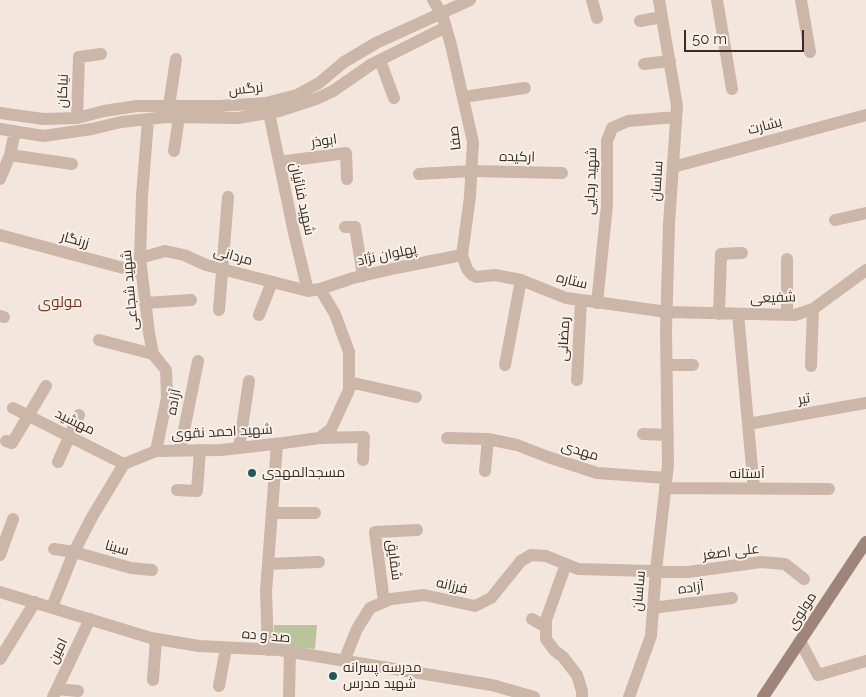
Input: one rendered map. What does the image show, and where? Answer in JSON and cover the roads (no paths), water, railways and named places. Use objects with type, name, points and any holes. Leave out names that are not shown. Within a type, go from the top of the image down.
[{"type":"main road","name":"مولوی","points":[[763,697],[866,542]]},
{"type":"street","name":"صفا","points":[[433,0],[442,14],[446,27],[473,142],[470,197],[462,255]]},
{"type":"street","points":[[592,0],[597,18]]},
{"type":"street","name":"ساسان","points":[[629,697],[651,636],[652,608],[668,464],[667,312],[669,224],[677,106],[659,0]]},
{"type":"street","points":[[717,0],[732,89]]},
{"type":"street","points":[[801,0],[810,52]]},
{"type":"street","name":"نرگس","points":[[0,113],[44,120],[77,118],[104,111],[138,106],[220,106],[266,103],[297,94],[319,83],[344,62],[376,43],[468,1]]},
{"type":"street","points":[[640,21],[662,18]]},
{"type":"street","name":"نرگس","points":[[0,129],[43,136],[92,129],[121,122],[167,117],[238,118],[269,113],[316,99],[333,91],[380,60],[446,27]]},
{"type":"street","name":"نیاکان","points":[[77,118],[79,57],[101,54]]},
{"type":"street","points":[[169,106],[176,60]]},
{"type":"street","points":[[380,60],[394,98]]},
{"type":"street","points":[[644,64],[670,61]]},
{"type":"street","points":[[463,96],[525,88]]},
{"type":"street","name":"شهید فنائیان","points":[[269,113],[294,233],[314,290]]},
{"type":"street","name":"بشارت","points":[[673,167],[866,114]]},
{"type":"street","points":[[174,151],[179,117]]},
{"type":"street","name":"شهید رجایی","points":[[597,302],[607,205],[607,141],[612,128],[628,120],[676,117]]},
{"type":"street","name":"شهید شجاعی","points":[[148,120],[142,196],[140,258],[148,334],[153,354],[166,370],[167,398],[156,451]]},
{"type":"street","points":[[0,178],[10,155],[15,131]]},
{"type":"street","name":"ابوذر","points":[[279,162],[346,153],[347,179]]},
{"type":"street","points":[[10,155],[72,164]]},
{"type":"street","name":"ارکیده","points":[[419,174],[471,171],[562,173]]},
{"type":"street","points":[[220,310],[228,198]]},
{"type":"street","points":[[835,220],[866,213]]},
{"type":"street","points":[[345,227],[355,227],[363,276]]},
{"type":"street","name":"زرنگار","points":[[0,235],[142,273]]},
{"type":"street","name":"مردانی","points":[[140,258],[165,251],[184,255],[206,265],[272,282],[314,290]]},
{"type":"street","points":[[719,314],[721,254],[742,253]]},
{"type":"street","name":"ستاره","points":[[462,255],[467,270],[476,277],[494,275],[521,280],[566,298],[667,312]]},
{"type":"street","name":"پهلوان نژاد","points":[[314,290],[363,276],[462,255]]},
{"type":"street","points":[[787,259],[787,315]]},
{"type":"street","name":"شفیعی","points":[[667,312],[795,315],[813,310],[866,270]]},
{"type":"street","points":[[505,365],[521,280]]},
{"type":"street","points":[[259,315],[272,282]]},
{"type":"street","points":[[314,290],[335,314],[349,352],[349,390],[331,428],[319,438]]},
{"type":"street","points":[[145,302],[191,300]]},
{"type":"street","name":"رمضانی","points":[[577,380],[581,300]]},
{"type":"street","points":[[812,366],[813,310]]},
{"type":"street","points":[[738,314],[754,489]]},
{"type":"street","points":[[99,340],[153,354]]},
{"type":"street","name":"آزاده","points":[[180,450],[198,361]]},
{"type":"street","points":[[667,365],[693,364]]},
{"type":"street","points":[[239,448],[249,381]]},
{"type":"street","points":[[349,382],[416,397]]},
{"type":"street","points":[[6,441],[12,444],[46,386]]},
{"type":"street","name":"تیر","points":[[748,424],[866,403]]},
{"type":"street","name":"مهشید","points":[[13,408],[124,464]]},
{"type":"street","points":[[58,462],[79,415]]},
{"type":"street","points":[[642,434],[668,435]]},
{"type":"street","name":"شهید احمد نقوی","points":[[124,464],[156,451],[239,448],[319,438],[364,438],[364,460]]},
{"type":"street","name":"مهدی","points":[[447,438],[488,440],[517,444],[548,457],[597,473],[666,483]]},
{"type":"street","points":[[485,471],[488,440]]},
{"type":"street","points":[[268,650],[266,591],[276,444]]},
{"type":"street","points":[[177,490],[197,491],[200,450]]},
{"type":"street","points":[[52,607],[74,552],[92,517],[124,464]]},
{"type":"street","name":"آستانه","points":[[666,483],[754,489],[829,489]]},
{"type":"street","points":[[272,513],[315,513]]},
{"type":"street","points":[[0,555],[14,519]]},
{"type":"street","name":"شقایق","points":[[384,602],[376,532],[417,530]]},
{"type":"street","name":"سینا","points":[[54,549],[74,552],[131,568],[152,570]]},
{"type":"street","name":"فرزانه","points":[[344,660],[357,629],[370,608],[391,599],[424,595],[475,606],[491,598],[521,562],[531,555],[546,556],[578,569],[656,570]]},
{"type":"street","points":[[268,564],[319,562]]},
{"type":"street","name":"علی اصغر","points":[[656,570],[688,572],[761,562],[785,564],[804,579]]},
{"type":"street","points":[[566,564],[546,620],[546,639],[577,675],[582,697]]},
{"type":"street","name":"صد و ده","points":[[0,592],[156,639],[199,646],[290,652],[344,660],[492,685],[534,697]]},
{"type":"street","name":"آزاده","points":[[652,608],[732,598]]},
{"type":"street","points":[[0,659],[35,602]]},
{"type":"street","name":"امین","points":[[55,693],[90,619]]},
{"type":"street","points":[[532,619],[546,627]]},
{"type":"street","points":[[153,680],[156,639]]},
{"type":"street","points":[[800,641],[818,675],[866,661]]},
{"type":"street","points":[[219,686],[226,648]]},
{"type":"street","points":[[290,652],[290,697]]},
{"type":"street","points":[[55,693],[78,691]]},
{"type":"place","name":"مسجدالمهدی","points":[[252,473]]},
{"type":"place","name":"مدرسه پسرانه شهید مدرس","points":[[333,676]]},
{"type":"district","name":"مولوی","points":[[60,302]]}]
